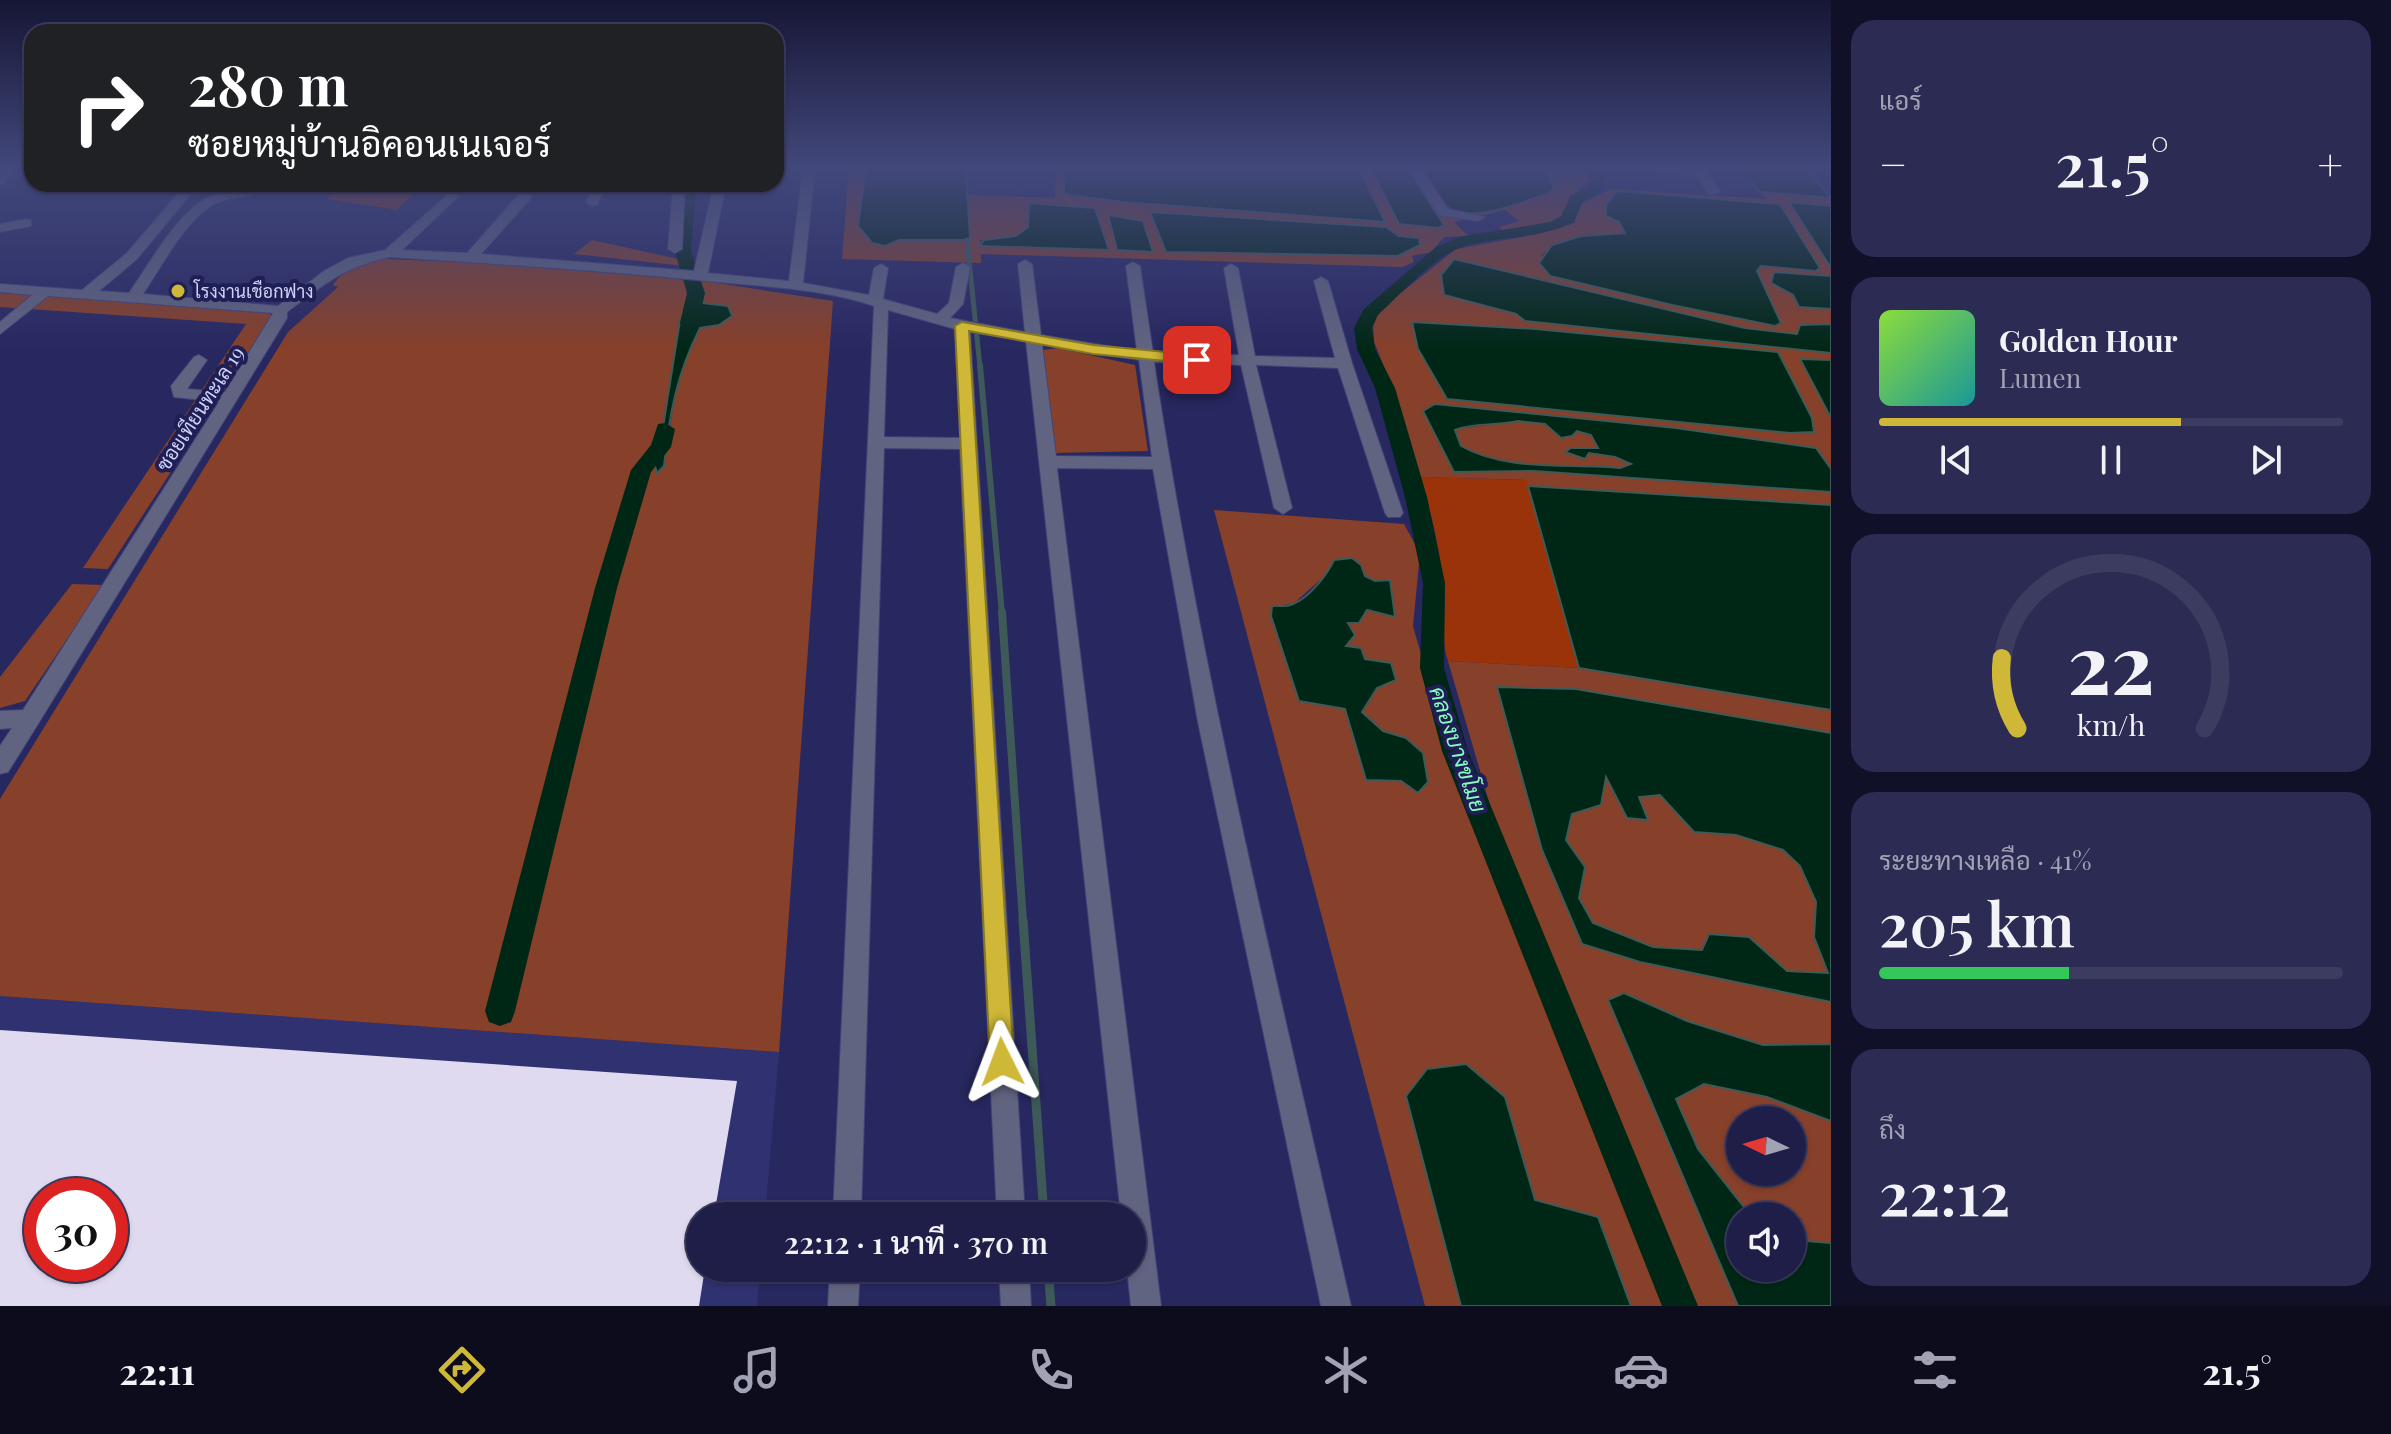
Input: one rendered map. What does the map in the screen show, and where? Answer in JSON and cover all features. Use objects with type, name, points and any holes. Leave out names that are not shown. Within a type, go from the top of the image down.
[{"type":"street","points":[[87,293],[132,256],[155,229]]},
{"type":"street","points":[[134,296],[186,229]]},
{"type":"street","points":[[390,253],[412,229]]},
{"type":"street","points":[[469,259],[492,229]]},
{"type":"street","points":[[675,249],[676,229]]},
{"type":"street","points":[[700,275],[710,229]]},
{"type":"street","points":[[796,286],[802,229]]},
{"type":"street","points":[[0,288],[247,304],[280,311],[329,274],[353,261],[390,253],[594,265],[796,286],[845,293],[972,328],[1146,357],[1344,363]]},
{"type":"street","points":[[1025,264],[1146,1306]]},
{"type":"street","points":[[1133,266],[1161,463],[1209,722],[1336,1306]]},
{"type":"street","points":[[939,321],[956,304],[963,267]]},
{"type":"street","points":[[848,1202],[881,268]]},
{"type":"street","points":[[1231,268],[1248,362],[1283,508]]},
{"type":"street","points":[[1321,281],[1344,363],[1394,513]]},
{"type":"street","points":[[0,330],[46,290]]},
{"type":"street","name":"ซอยเทียนทะเล 19","points":[[0,765],[272,334],[280,311]]},
{"type":"street","points":[[972,328],[968,444],[1010,1202]]},
{"type":"street","points":[[199,360],[179,386],[180,393],[232,398]]},
{"type":"street","points":[[876,442],[968,444]]},
{"type":"street","points":[[1049,462],[1161,463]]},
{"type":"street","points":[[0,720],[31,718]]},
{"type":"street","points":[[843,1306],[844,1282]]},
{"type":"street","points":[[1015,1282],[1016,1306]]},
{"type":"shaded area","points":[[844,229],[862,229],[885,246],[899,240],[970,240],[970,229],[1025,229],[1016,236],[980,240],[980,246],[1109,250],[1035,229],[1157,229],[1166,252],[1419,238],[1399,236],[1389,229],[1461,229],[1468,236],[1444,237],[1431,252],[1412,256],[1414,262],[1402,267],[981,254],[981,263],[842,259]]},
{"type":"shaded area","points":[[860,229],[969,229],[970,240],[899,240],[885,246],[872,243]]},
{"type":"shaded area","points":[[1025,229],[1102,229],[1109,250],[980,246],[984,240],[1016,236]]},
{"type":"shaded area","points":[[1112,229],[1146,229],[1153,252],[1117,250]]},
{"type":"shaded area","points":[[1157,229],[1389,229],[1399,236],[1419,238],[1420,245],[1398,256],[1166,252]]},
{"type":"shaded area","points":[[1555,229],[1623,229],[1625,232],[1615,235],[1590,234],[1554,246],[1542,255],[1550,276],[1774,326],[1781,323],[1757,271],[1761,266],[1814,271],[1820,268],[1796,229],[1806,229],[1831,267],[1831,276],[1813,275],[1772,283],[1793,295],[1799,307],[1831,309],[1831,324],[1812,324],[1797,334],[1745,328],[1454,260],[1444,295],[1516,314],[1526,321],[1831,353],[1831,360],[1800,359],[1831,418],[1831,469],[1816,448],[1435,404],[1423,411],[1455,472],[1534,471],[1831,492],[1831,505],[1528,486],[1526,480],[1420,477],[1396,396],[1374,342],[1373,322],[1378,311],[1456,249]],"holes":[[[1413,323],[1536,329],[1778,352],[1812,418],[1814,432],[1790,433],[1447,399]]]},
{"type":"shaded area","points":[[1623,229],[1796,229],[1820,268],[1815,271],[1761,266],[1757,271],[1781,323],[1775,326],[1550,276],[1539,263],[1552,245],[1581,236],[1625,233]]},
{"type":"shaded area","points":[[1806,229],[1831,229],[1831,267]]},
{"type":"shaded area","points":[[592,240],[687,261],[685,266],[574,254]]},
{"type":"shaded area","points":[[384,259],[591,267],[654,273],[833,301],[779,1052],[0,996],[0,799],[288,332],[338,287],[333,285],[344,273],[355,266]],"holes":[[[696,293],[704,294],[702,303],[719,325],[700,328],[678,376],[664,466],[657,472],[652,456],[661,440],[681,321],[690,311]]]},
{"type":"shaded area","points":[[1454,259],[1745,328],[1797,334],[1800,325],[1831,324],[1831,353],[1525,321],[1516,314],[1444,295],[1441,275]]},
{"type":"shaded area","points":[[1774,272],[1831,276],[1831,309],[1799,307],[1793,295],[1771,283]]},
{"type":"shaded area","points":[[0,293],[267,311],[272,316],[108,569],[83,568],[246,324],[0,307]]},
{"type":"shaded area","points":[[696,293],[704,293],[702,303],[728,306],[732,316],[719,325],[700,328],[680,378],[664,466],[657,473],[652,456],[643,456],[661,440],[680,320],[690,310]]},
{"type":"shaded area","points":[[1412,322],[1536,329],[1778,352],[1812,418],[1814,432],[1790,433],[1447,399],[1418,349]]},
{"type":"shaded area","points":[[1058,348],[1135,365],[1148,451],[1054,453],[1041,354],[1043,350]]},
{"type":"shaded area","points":[[1800,359],[1831,360],[1831,418]]},
{"type":"shaded area","points":[[1435,404],[1676,428],[1816,448],[1831,469],[1831,492],[1534,471],[1454,472],[1423,411]],"holes":[[[1518,421],[1545,424],[1561,438],[1572,436],[1577,431],[1591,435],[1598,448],[1571,448],[1565,452],[1585,459],[1589,453],[1615,457],[1631,464],[1620,468],[1498,460],[1461,446],[1455,430]]]},
{"type":"shaded area","points":[[1518,421],[1545,424],[1561,438],[1577,431],[1591,435],[1598,448],[1571,448],[1615,457],[1632,464],[1620,468],[1518,463],[1479,454],[1461,446],[1455,429]]},
{"type":"shaded area","points":[[1420,477],[1527,480],[1579,668],[1448,661],[1444,644],[1441,564]]},
{"type":"shaded area","points":[[1528,486],[1831,505],[1831,710],[1579,668]]},
{"type":"shaded area","points":[[1214,510],[1404,524],[1420,553],[1413,626],[1464,807],[1682,1306],[1631,1306],[1598,1217],[1535,1200],[1505,1097],[1406,1096],[1461,1306],[1425,1306]],"holes":[[[1334,560],[1361,565],[1365,576],[1375,581],[1394,616],[1367,610],[1348,623],[1345,646],[1365,659],[1377,688],[1362,712],[1383,731],[1406,738],[1401,781],[1366,780],[1345,709],[1299,700],[1272,606],[1293,604],[1328,573]]]},
{"type":"shaded area","points":[[1352,558],[1361,565],[1365,576],[1375,581],[1390,580],[1395,617],[1367,610],[1359,623],[1348,623],[1355,635],[1346,646],[1361,648],[1365,659],[1391,663],[1396,680],[1377,688],[1362,712],[1383,731],[1406,738],[1423,753],[1428,782],[1418,793],[1401,781],[1366,780],[1345,709],[1299,701],[1271,616],[1272,606],[1291,605],[1311,591],[1334,560]]},
{"type":"shaded area","points":[[72,584],[104,585],[25,701],[0,708],[0,677]]},
{"type":"shaded area","points":[[1448,661],[1579,668],[1831,710],[1831,733],[1576,689],[1497,688],[1582,944],[1640,962],[1831,1002],[1831,1044],[1763,1045],[1687,1021],[1624,993],[1608,1001],[1738,1306],[1688,1306],[1492,812]]},
{"type":"shaded area","points":[[1497,687],[1576,689],[1831,733],[1831,1002],[1640,962],[1582,944],[1542,850]],"holes":[[[1606,777],[1627,818],[1648,820],[1639,797],[1660,795],[1694,832],[1736,835],[1783,850],[1800,866],[1816,902],[1814,937],[1828,973],[1787,971],[1749,937],[1709,934],[1702,950],[1653,947],[1593,923],[1579,898],[1585,867],[1566,840],[1572,814],[1601,805]]]},
{"type":"shaded area","points":[[1606,775],[1627,818],[1647,820],[1639,797],[1660,795],[1694,832],[1736,835],[1783,850],[1801,866],[1816,902],[1814,937],[1828,974],[1787,971],[1749,937],[1702,950],[1653,947],[1592,923],[1579,898],[1585,867],[1566,840],[1572,814]]},
{"type":"shaded area","points":[[1624,993],[1687,1021],[1763,1045],[1831,1044],[1831,1121],[1806,1112],[1806,1106],[1791,1106],[1767,1097],[1704,1084],[1676,1099],[1698,1149],[1740,1202],[1726,1202],[1726,1278],[1608,1000]]},
{"type":"shaded area","points":[[0,996],[779,1052],[766,1202],[686,1202],[686,1282],[759,1282],[757,1306],[0,1306]]},
{"type":"shaded area","points":[[1466,1064],[1505,1097],[1535,1200],[1598,1217],[1631,1306],[1461,1306],[1406,1096],[1427,1069]]},
{"type":"shaded area","points":[[1703,1084],[1767,1097],[1791,1106],[1726,1106],[1726,1184],[1698,1149],[1676,1099]]},
{"type":"shaded area","points":[[1806,1112],[1831,1121],[1831,1243],[1806,1240],[1806,1202],[1740,1202],[1727,1186],[1806,1186]]},
{"type":"shaded area","points":[[1806,1240],[1831,1243],[1831,1306],[1738,1306],[1728,1282],[1806,1282]]},
{"type":"building","points":[[0,1030],[737,1081],[716,1202],[686,1202],[686,1282],[703,1282],[699,1306],[0,1306]]},
{"type":"waterway","points":[[685,229],[683,252],[696,293],[689,323]]},
{"type":"waterway","name":"คลองบางขโมย","points":[[1537,229],[1459,242],[1442,250],[1370,313],[1363,328],[1366,349],[1385,388],[1416,497],[1434,583],[1432,668],[1455,751],[1680,1306]]},
{"type":"waterway","points":[[967,240],[980,367]]},
{"type":"waterway","points":[[980,365],[1002,614]]},
{"type":"waterway","points":[[500,1011],[606,588],[641,470],[661,447],[665,429]]},
{"type":"waterway","points":[[1002,612],[1023,922]]},
{"type":"waterway","points":[[1023,920],[1043,1202]]},
{"type":"waterway","points":[[1049,1282],[1051,1306]]},
{"type":"place","name":"โรงงานเชือกฟาง","points":[[178,291]]},
{"type":"route","points":[[1002,1062],[962,326],[1093,350],[1197,360]]}]
